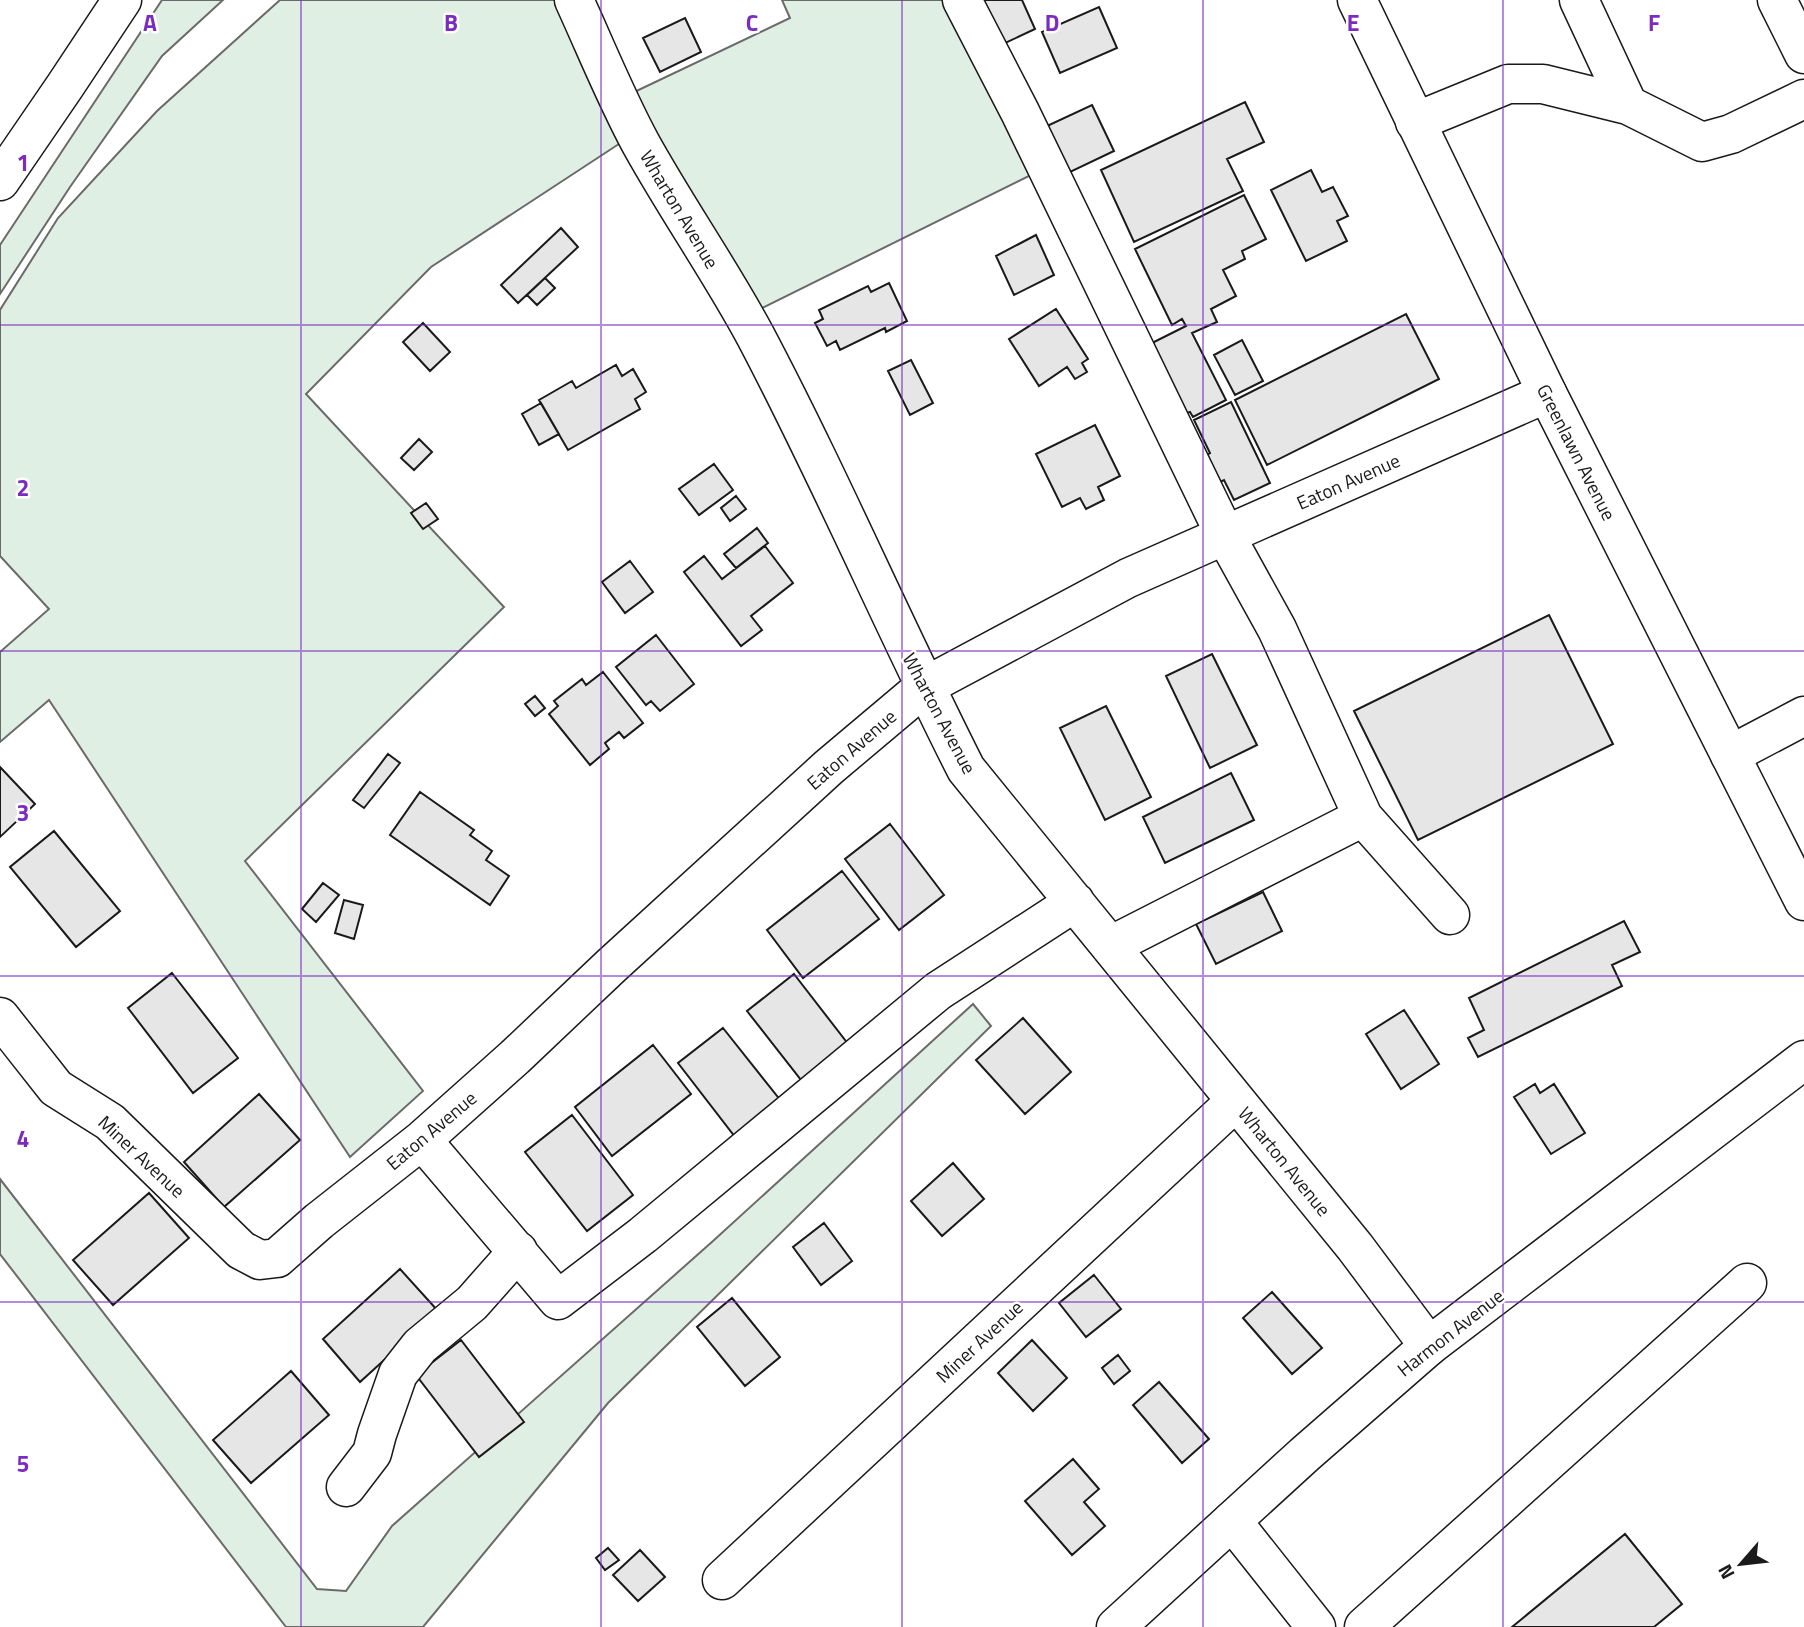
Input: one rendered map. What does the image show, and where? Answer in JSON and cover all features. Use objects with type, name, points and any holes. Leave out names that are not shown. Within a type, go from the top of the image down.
[{"type":"main road","points":[[0,181],[122,0]]},
{"type":"main road","name":"Wharton Avenue","points":[[574,0],[641,143],[754,333],[806,435],[965,769],[1355,1247],[1429,1346]]},
{"type":"main road","points":[[962,0],[1026,124],[1225,535],[1277,629],[1363,817],[1450,915]]},
{"type":"main road","name":"Greenlawn Avenue","points":[[1357,0],[1547,393],[1804,901]]},
{"type":"main road","points":[[1578,0],[1628,105]]},
{"type":"main road","points":[[1777,0],[1804,54]]},
{"type":"main road","points":[[1415,122],[1508,84],[1543,84],[1628,105],[1702,142],[1731,134],[1804,99]]},
{"type":"main road","name":"Eaton Avenue","points":[[260,1259],[277,1258],[319,1221],[422,1140],[829,767],[924,687],[1128,578],[1547,393]]},
{"type":"main road","points":[[1730,755],[1802,722]]},
{"type":"main road","points":[[1110,946],[1363,817]]},
{"type":"main road","points":[[422,1140],[558,1300],[643,1235],[938,991],[1075,902]]},
{"type":"main road","name":"Miner Avenue","points":[[0,1017],[55,1088],[110,1122],[219,1230],[241,1250],[260,1259]]},
{"type":"main road","name":"Harmon Avenue","points":[[1116,1627],[1304,1455],[1429,1346],[1804,1060]]},
{"type":"main road","name":"Miner Avenue","points":[[722,1580],[1236,1101]]},
{"type":"main road","points":[[346,1487],[373,1453],[398,1374],[420,1346],[472,1303],[518,1251]]},
{"type":"main road","points":[[1364,1627],[1747,1283]]},
{"type":"main road","points":[[1232,1521],[1316,1627]]},
{"type":"green space","points":[[162,0],[223,0],[162,56],[70,187],[0,294],[0,245]]},
{"type":"green space","points":[[280,0],[559,0],[625,140],[431,267],[306,394],[504,607],[245,861],[423,1091],[350,1157],[49,700],[0,742],[0,652],[49,609],[0,556],[0,310],[58,218],[157,111]]},
{"type":"green space","points":[[782,0],[949,0],[1035,173],[754,312],[628,95],[790,18]]},
{"type":"green space","points":[[973,1004],[991,1026],[608,1403],[423,1627],[286,1627],[0,1254],[0,1179],[317,1589],[346,1591],[392,1526],[713,1241]]},
{"type":"building","points":[[980,0],[1022,0],[1035,29],[1001,45]]},
{"type":"building","points":[[1099,7],[1117,48],[1060,73],[1042,32]]},
{"type":"building","points":[[685,18],[701,52],[660,72],[643,38]]},
{"type":"building","points":[[1245,102],[1264,142],[1227,159],[1243,191],[1134,242],[1101,170]]},
{"type":"building","points":[[1092,105],[1114,151],[1068,173],[1047,126]]},
{"type":"building","points":[[1311,170],[1322,192],[1333,187],[1348,216],[1337,221],[1347,241],[1306,261],[1271,190]]},
{"type":"building","points":[[1244,195],[1266,239],[1242,251],[1245,259],[1223,270],[1236,296],[1211,309],[1217,322],[1192,333],[1226,400],[1193,417],[1190,412],[1187,413],[1152,343],[1186,326],[1182,319],[1172,325],[1135,249]]},
{"type":"building","points":[[561,228],[578,247],[518,303],[501,285]]},
{"type":"building","points":[[1036,235],[1054,275],[1014,295],[996,256]]},
{"type":"building","points":[[545,278],[555,288],[537,305],[527,295]]},
{"type":"building","points":[[889,283],[907,321],[886,332],[885,328],[840,350],[836,341],[827,346],[815,323],[823,319],[819,310],[868,286],[871,292]]},
{"type":"building","points":[[1056,309],[1088,359],[1082,363],[1087,372],[1075,379],[1067,367],[1039,386],[1009,339]]},
{"type":"building","points":[[1406,314],[1439,379],[1267,465],[1235,400]]},
{"type":"building","points":[[423,323],[450,352],[430,371],[403,342]]},
{"type":"building","points":[[1242,340],[1263,381],[1235,395],[1214,355]]},
{"type":"building","points":[[911,360],[933,403],[910,415],[888,371]]},
{"type":"building","points":[[616,365],[622,376],[633,369],[646,392],[635,399],[640,409],[568,450],[539,400],[572,381],[576,388]]},
{"type":"building","points":[[1231,402],[1270,483],[1234,500],[1224,480],[1216,484],[1203,457],[1210,453],[1194,420]]},
{"type":"building","points":[[541,403],[559,434],[539,445],[522,414]]},
{"type":"building","points":[[1095,425],[1120,476],[1098,487],[1104,500],[1086,509],[1080,498],[1062,507],[1036,454]]},
{"type":"building","points":[[419,439],[432,452],[414,470],[401,458]]},
{"type":"building","points":[[714,464],[733,490],[699,515],[679,489]]},
{"type":"building","points":[[736,496],[746,509],[730,521],[721,508]]},
{"type":"building","points":[[426,503],[438,519],[423,529],[411,513]]},
{"type":"building","points":[[757,528],[768,543],[736,568],[724,554]]},
{"type":"building","points":[[765,546],[793,583],[751,616],[762,630],[741,646],[684,572],[704,556],[722,579]]},
{"type":"building","points":[[630,561],[653,592],[625,613],[602,582]]},
{"type":"building","points":[[1549,615],[1613,744],[1418,840],[1354,711]]},
{"type":"building","points":[[656,635],[694,684],[660,711],[651,701],[646,705],[616,667]]},
{"type":"building","points":[[1212,654],[1257,745],[1210,768],[1166,676]]},
{"type":"building","points":[[603,672],[643,723],[624,738],[619,732],[605,743],[609,749],[590,765],[549,714],[558,706],[554,701],[582,679],[586,685]]},
{"type":"building","points":[[535,696],[545,708],[535,716],[525,704]]},
{"type":"building","points":[[1106,706],[1151,797],[1105,820],[1060,728]]},
{"type":"building","points":[[388,754],[400,763],[364,808],[353,800]]},
{"type":"building","points":[[0,767],[35,804],[0,837]]},
{"type":"building","points":[[1231,773],[1254,820],[1165,863],[1143,817]]},
{"type":"building","points":[[420,792],[474,830],[470,835],[492,851],[486,860],[509,876],[490,905],[390,835]]},
{"type":"building","points":[[890,824],[944,895],[899,930],[845,859]]},
{"type":"building","points":[[54,831],[120,911],[76,947],[10,867]]},
{"type":"building","points":[[842,871],[879,919],[803,978],[767,930]]},
{"type":"building","points":[[323,883],[339,895],[316,922],[302,909]]},
{"type":"building","points":[[1263,892],[1282,931],[1216,964],[1196,924]]},
{"type":"building","points":[[344,900],[363,905],[354,939],[335,933]]},
{"type":"building","points":[[1624,921],[1640,952],[1612,965],[1622,986],[1478,1057],[1468,1038],[1484,1030],[1469,998]]},
{"type":"building","points":[[172,973],[238,1058],[193,1093],[128,1008]]},
{"type":"building","points":[[794,974],[852,1049],[805,1085],[747,1011]]},
{"type":"building","points":[[1404,1010],[1439,1064],[1401,1089],[1366,1034]]},
{"type":"building","points":[[1023,1018],[1071,1072],[1025,1114],[976,1060]]},
{"type":"building","points":[[723,1028],[785,1106],[739,1142],[678,1063]]},
{"type":"building","points":[[653,1045],[691,1094],[612,1156],[575,1107]]},
{"type":"building","points":[[1535,1084],[1540,1093],[1554,1084],[1585,1133],[1551,1154],[1514,1097]]},
{"type":"building","points":[[259,1094],[300,1140],[224,1207],[184,1162]]},
{"type":"building","points":[[572,1115],[633,1195],[587,1231],[525,1152]]},
{"type":"building","points":[[953,1163],[984,1199],[942,1236],[911,1201]]},
{"type":"building","points":[[149,1193],[189,1238],[113,1305],[73,1260]]},
{"type":"building","points":[[824,1223],[852,1261],[821,1285],[793,1247]]},
{"type":"building","points":[[400,1269],[438,1311],[360,1382],[323,1339]]},
{"type":"building","points":[[1094,1275],[1121,1309],[1086,1337],[1059,1303]]},
{"type":"building","points":[[1272,1292],[1322,1348],[1292,1374],[1243,1318]]},
{"type":"building","points":[[732,1298],[780,1357],[745,1386],[697,1327]]},
{"type":"building","points":[[461,1340],[524,1422],[479,1457],[416,1375]]},
{"type":"building","points":[[1032,1340],[1067,1378],[1033,1411],[998,1373]]},
{"type":"building","points":[[1118,1355],[1130,1371],[1114,1384],[1102,1368]]},
{"type":"building","points":[[291,1371],[329,1415],[251,1483],[213,1440]]},
{"type":"building","points":[[1159,1382],[1209,1439],[1182,1463],[1133,1405]]},
{"type":"building","points":[[1073,1459],[1099,1489],[1084,1502],[1105,1526],[1072,1555],[1025,1501]]},
{"type":"building","points":[[1625,1534],[1682,1604],[1654,1627],[1512,1627]]},
{"type":"building","points":[[608,1548],[619,1560],[605,1570],[596,1558]]},
{"type":"building","points":[[640,1550],[665,1577],[638,1601],[613,1575]]}]
